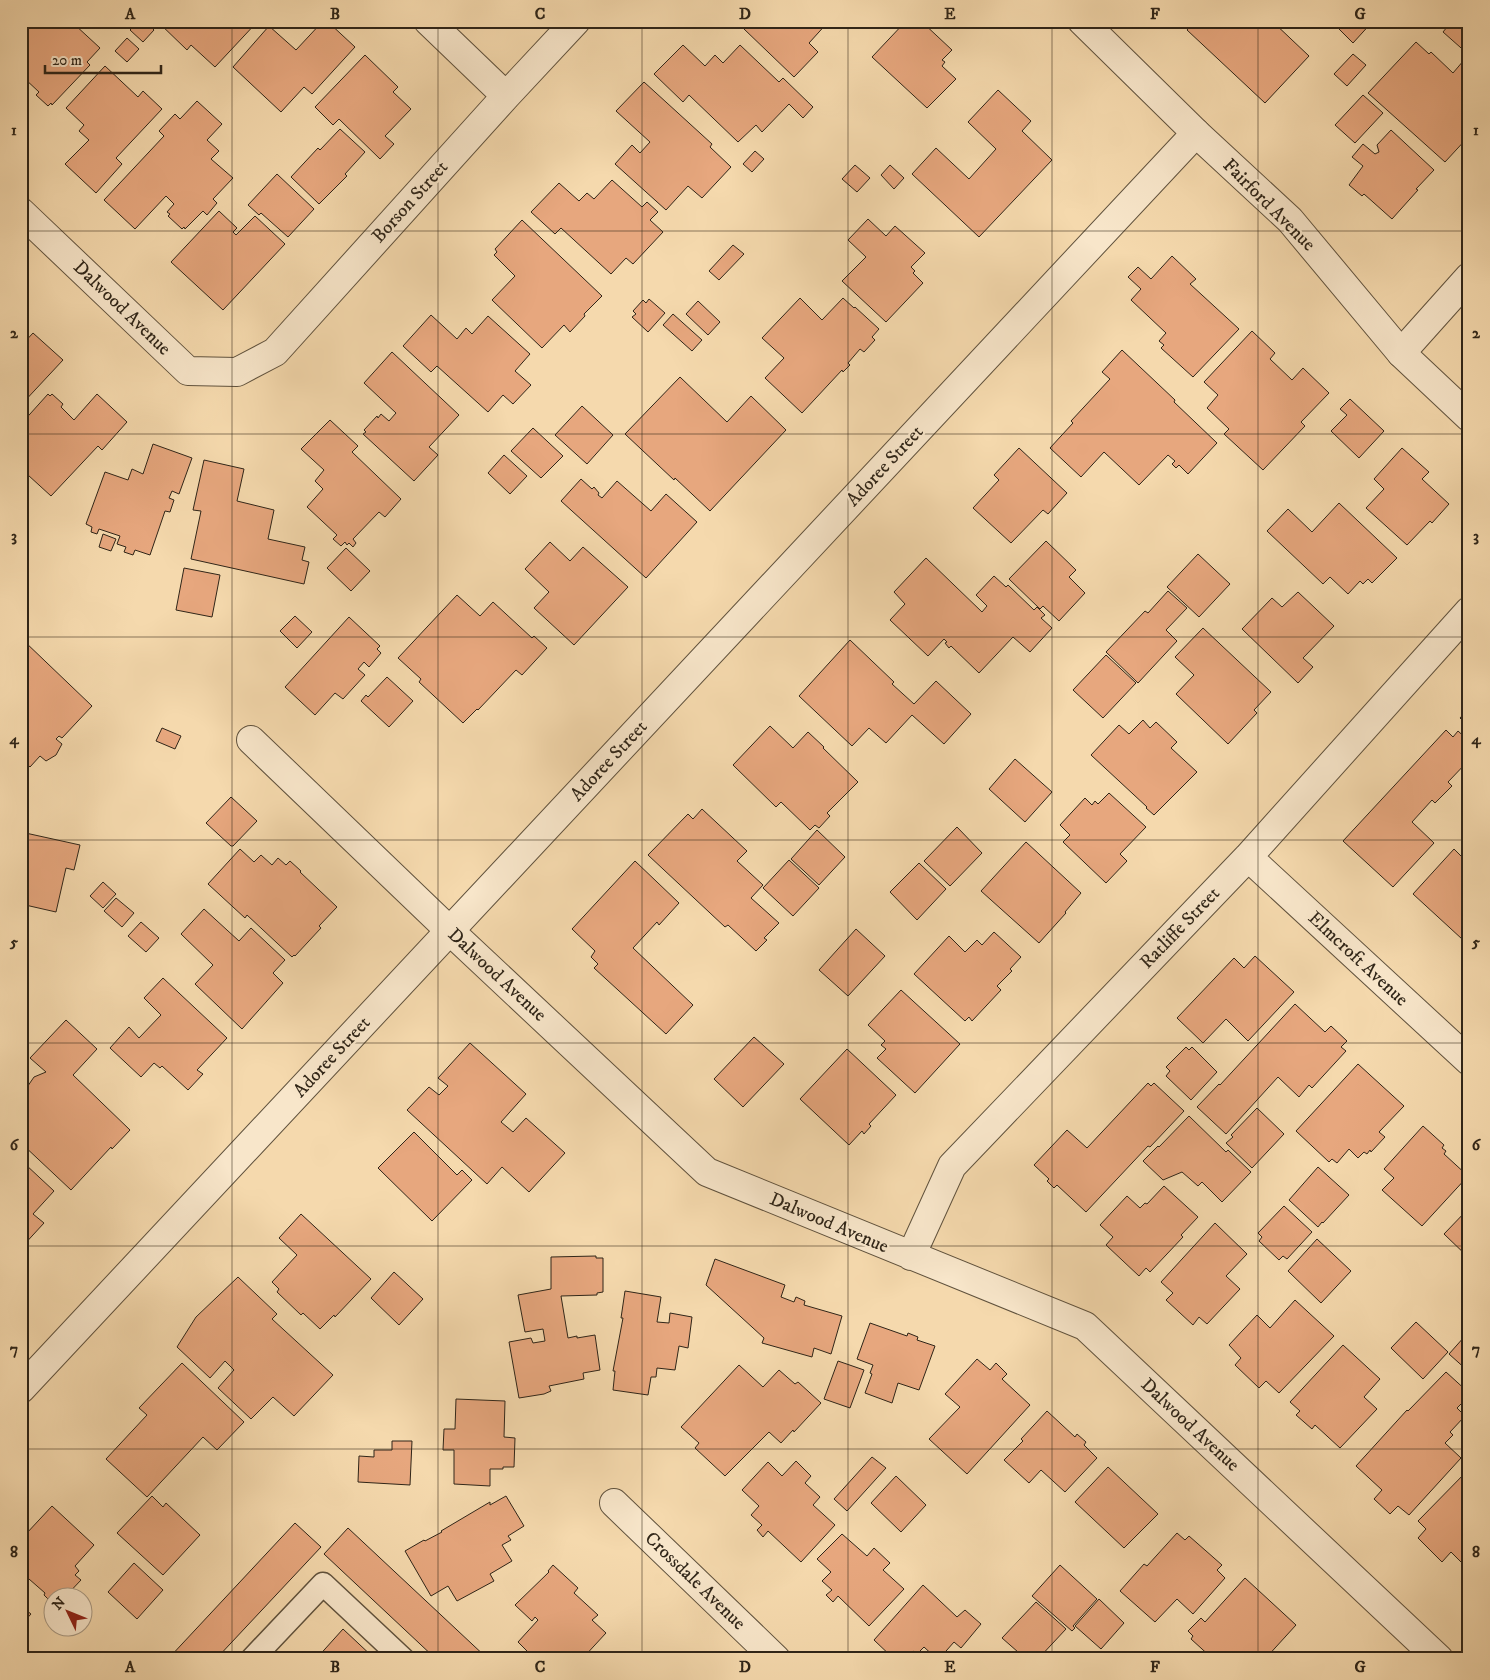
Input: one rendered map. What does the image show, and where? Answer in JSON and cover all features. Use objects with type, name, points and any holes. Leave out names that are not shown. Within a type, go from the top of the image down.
[{"type":"street","points":[[428,21],[506,96]]},
{"type":"street","name":"Borson Street","points":[[237,372],[275,352],[576,21]]},
{"type":"street","name":"Fairford Avenue","points":[[1090,24],[1196,133],[1290,220],[1401,353],[1469,417]]},
{"type":"street","name":"Adoree Street","points":[[21,1389],[1196,133]]},
{"type":"street","name":"Dalwood Avenue","points":[[21,212],[188,371],[237,372]]},
{"type":"street","points":[[1401,353],[1469,277]]},
{"type":"street","name":"Ratliffe Street","points":[[910,1256],[952,1166],[1248,857],[1469,612]]},
{"type":"street","name":"Dalwood Avenue","points":[[251,740],[450,931],[707,1172],[1085,1326],[1439,1659]]},
{"type":"street","name":"Elmcroft Avenue","points":[[1248,857],[1469,1061]]},
{"type":"street","name":"Crossdale Avenue","points":[[614,1503],[776,1659]]},
{"type":"lane","points":[[252,1659],[323,1584],[403,1659]]},
{"type":"building","points":[[21,21],[69,21],[100,48],[87,62],[90,65],[52,105],[51,103],[48,106],[36,95],[39,92],[24,78],[21,81]]},
{"type":"building","points":[[139,21],[145,21],[154,30],[143,42],[130,30]]},
{"type":"building","points":[[157,21],[258,21],[215,67],[191,45],[187,50]]},
{"type":"building","points":[[323,21],[327,21],[355,47],[312,94],[304,87],[281,112],[233,67],[269,26],[296,50]]},
{"type":"building","points":[[751,21],[829,21],[809,43],[818,52],[794,77],[744,29]]},
{"type":"building","points":[[906,21],[921,21],[952,50],[942,60],[945,62],[942,66],[956,79],[927,108],[872,57]]},
{"type":"building","points":[[1195,21],[1272,21],[1309,56],[1265,103],[1187,30]]},
{"type":"building","points":[[1331,21],[1373,21],[1353,43]]},
{"type":"building","points":[[1452,21],[1469,21],[1469,55],[1443,32]]},
{"type":"building","points":[[127,38],[139,49],[127,62],[115,51]]},
{"type":"building","points":[[1416,42],[1429,54],[1431,52],[1453,73],[1464,60],[1469,64],[1469,136],[1445,162],[1368,93]]},
{"type":"building","points":[[683,45],[705,66],[715,55],[723,63],[740,45],[779,82],[783,78],[813,107],[803,118],[789,104],[762,132],[756,125],[738,142],[689,95],[683,102],[654,74]]},
{"type":"building","points":[[1353,54],[1366,65],[1347,86],[1334,74]]},
{"type":"building","points":[[365,55],[398,87],[393,92],[411,109],[385,136],[394,144],[380,159],[339,119],[333,125],[315,107]]},
{"type":"building","points":[[105,66],[138,97],[143,91],[162,109],[116,158],[122,164],[96,193],[65,164],[89,140],[79,131],[84,125],[66,108]]},
{"type":"building","points":[[644,82],[712,144],[710,147],[731,167],[702,198],[688,186],[666,210],[615,164],[632,145],[640,153],[650,142],[616,111]]},
{"type":"building","points":[[998,90],[1031,121],[1022,131],[1052,160],[979,237],[912,174],[936,148],[969,179],[996,149],[968,122]]},
{"type":"building","points":[[1363,95],[1383,113],[1355,143],[1335,125]]},
{"type":"building","points":[[197,101],[222,124],[207,140],[219,151],[211,159],[233,178],[213,199],[217,203],[207,215],[203,211],[185,229],[184,227],[182,229],[168,216],[170,214],[167,212],[174,204],[166,196],[135,229],[104,200],[164,136],[159,131],[175,114],[180,119]]},
{"type":"building","points":[[340,129],[365,152],[345,174],[347,176],[319,204],[291,177],[318,148],[320,150]]},
{"type":"building","points":[[1391,130],[1434,170],[1392,219],[1364,194],[1362,196],[1349,185],[1363,166],[1352,157],[1363,144],[1375,154],[1379,152],[1377,145]]},
{"type":"building","points":[[755,151],[764,159],[752,172],[743,164]]},
{"type":"building","points":[[855,165],[870,178],[857,192],[842,179]]},
{"type":"building","points":[[890,165],[904,178],[894,189],[881,175]]},
{"type":"building","points":[[277,174],[314,209],[288,237],[261,213],[259,215],[248,205]]},
{"type":"building","points":[[612,180],[642,207],[647,202],[658,212],[650,220],[663,232],[633,264],[626,258],[611,274],[561,228],[555,234],[531,212],[559,183],[579,201],[587,193],[594,199]]},
{"type":"building","points":[[219,211],[237,228],[233,232],[236,235],[255,216],[285,244],[223,310],[171,262]]},
{"type":"building","points":[[868,219],[886,236],[895,226],[925,253],[911,267],[915,271],[913,273],[923,283],[886,322],[842,281],[866,257],[848,240]]},
{"type":"building","points":[[522,220],[602,296],[570,332],[564,325],[542,348],[492,300],[515,276],[494,255],[497,252],[495,249]]},
{"type":"building","points":[[733,245],[744,254],[719,280],[709,271]]},
{"type":"building","points":[[1172,256],[1196,279],[1190,284],[1239,329],[1193,377],[1161,348],[1164,345],[1159,341],[1166,333],[1131,300],[1141,289],[1128,277],[1138,267],[1151,279]]},
{"type":"building","points":[[800,298],[822,320],[843,298],[879,329],[872,337],[875,340],[864,352],[860,349],[848,363],[850,365],[843,372],[842,370],[802,413],[765,378],[784,358],[762,338]]},
{"type":"building","points":[[649,299],[665,313],[648,332],[632,317],[636,314],[633,311],[643,300],[646,303]]},
{"type":"building","points":[[698,301],[720,322],[708,335],[686,314]]},
{"type":"building","points":[[673,314],[702,340],[692,351],[663,325]]},
{"type":"building","points":[[431,315],[457,339],[466,328],[472,334],[488,316],[530,354],[515,371],[531,385],[513,404],[503,395],[488,412],[437,366],[431,372],[403,346]]},
{"type":"building","points":[[1252,331],[1275,353],[1270,359],[1292,380],[1303,368],[1329,393],[1301,422],[1305,426],[1263,470],[1224,434],[1229,429],[1207,408],[1218,395],[1204,382]]},
{"type":"building","points":[[33,333],[63,360],[21,405],[21,346]]},
{"type":"building","points":[[1122,350],[1217,443],[1188,474],[1179,465],[1176,468],[1172,464],[1175,461],[1168,455],[1139,485],[1104,452],[1081,477],[1050,448],[1073,423],[1071,421],[1110,379],[1102,372]]},
{"type":"building","points":[[392,352],[459,415],[429,447],[438,455],[414,481],[363,434],[366,432],[364,430],[377,416],[378,418],[381,414],[389,421],[396,413],[364,383]]},
{"type":"building","points":[[680,377],[727,422],[751,396],[786,430],[710,511],[625,434]]},
{"type":"building","points":[[48,394],[50,396],[52,394],[63,404],[61,407],[74,420],[97,394],[127,422],[102,450],[98,446],[51,496],[28,475],[23,479],[21,477],[21,424]]},
{"type":"building","points":[[1350,399],[1384,431],[1359,458],[1331,431],[1347,415],[1340,409]]},
{"type":"building","points":[[582,406],[613,435],[587,464],[555,435]]},
{"type":"building","points":[[330,420],[358,446],[352,452],[401,499],[385,517],[379,512],[353,539],[356,543],[353,547],[345,542],[341,546],[333,539],[337,535],[307,507],[323,489],[315,481],[324,470],[301,449]]},
{"type":"building","points":[[533,428],[563,456],[541,478],[511,451]]},
{"type":"building","points":[[153,444],[192,458],[179,494],[172,491],[169,498],[174,500],[170,512],[165,511],[150,555],[135,550],[133,555],[124,552],[126,547],[117,544],[120,536],[99,529],[97,534],[91,532],[92,527],[86,524],[105,472],[128,480],[132,469],[143,474]]},
{"type":"building","points":[[1019,448],[1067,493],[1048,514],[1043,510],[1011,543],[973,508],[999,480],[994,475]]},
{"type":"building","points":[[1402,448],[1429,472],[1422,479],[1449,504],[1432,523],[1430,521],[1407,545],[1366,508],[1384,489],[1374,479]]},
{"type":"building","points":[[504,455],[527,476],[510,494],[488,473]]},
{"type":"building","points":[[204,460],[244,469],[237,501],[274,510],[268,539],[305,547],[302,560],[309,562],[304,584],[191,559],[201,511],[193,510]]},
{"type":"building","points":[[581,479],[592,489],[594,487],[602,498],[617,481],[651,511],[666,494],[697,522],[646,578],[561,501]]},
{"type":"building","points":[[1339,503],[1397,558],[1372,583],[1368,579],[1363,584],[1360,581],[1348,594],[1330,577],[1323,584],[1267,531],[1288,509],[1312,532]]},
{"type":"building","points":[[103,534],[116,539],[111,551],[99,547]]},
{"type":"building","points":[[1046,541],[1076,570],[1069,577],[1085,593],[1059,621],[1043,606],[1040,609],[1009,579]]},
{"type":"building","points":[[550,542],[570,561],[583,547],[628,587],[574,645],[534,608],[549,592],[525,569]]},
{"type":"building","points":[[346,548],[370,571],[351,591],[327,568]]},
{"type":"building","points":[[1198,554],[1230,584],[1199,617],[1167,587]]},
{"type":"building","points":[[926,558],[982,612],[987,606],[976,595],[994,576],[1006,587],[1008,585],[1034,610],[1037,607],[1045,615],[1041,618],[1052,628],[1030,652],[1013,637],[979,673],[951,646],[949,648],[944,639],[928,656],[890,620],[905,604],[894,592]]},
{"type":"building","points":[[184,568],[220,575],[212,617],[176,610]]},
{"type":"building","points":[[1168,591],[1187,608],[1166,630],[1177,641],[1138,683],[1106,652],[1145,611],[1148,613]]},
{"type":"building","points":[[1298,592],[1334,626],[1303,658],[1313,667],[1298,683],[1242,629],[1272,598],[1282,607]]},
{"type":"building","points":[[457,595],[480,616],[493,602],[532,638],[534,636],[547,648],[522,675],[516,670],[463,723],[419,682],[421,679],[398,658]]},
{"type":"building","points":[[295,616],[312,632],[297,648],[280,631]]},
{"type":"building","points":[[349,617],[380,646],[377,649],[381,653],[369,667],[364,662],[358,669],[365,675],[343,699],[335,693],[315,715],[285,687]]},
{"type":"building","points":[[1203,628],[1271,692],[1254,710],[1257,713],[1228,744],[1176,694],[1194,675],[1175,657]]},
{"type":"building","points":[[23,640],[92,706],[62,738],[59,736],[56,739],[62,744],[56,755],[46,761],[40,756],[30,767],[21,759],[21,642]]},
{"type":"building","points":[[850,640],[914,704],[936,681],[971,714],[944,744],[912,715],[886,743],[869,728],[852,746],[799,696]]},
{"type":"building","points":[[1106,655],[1136,683],[1103,718],[1073,690]]},
{"type":"building","points":[[387,677],[413,701],[389,727],[361,701],[366,695],[368,697]]},
{"type":"building","points":[[1469,708],[1469,727],[1460,718]]},
{"type":"building","points":[[1143,720],[1150,728],[1156,722],[1177,742],[1171,748],[1197,772],[1154,815],[1091,755],[1119,725],[1129,734]]},
{"type":"building","points":[[770,726],[793,748],[808,732],[858,782],[827,813],[830,816],[819,828],[815,825],[810,830],[781,802],[776,807],[733,765]]},
{"type":"building","points":[[162,728],[181,736],[175,749],[156,741]]},
{"type":"building","points":[[1446,730],[1453,737],[1458,731],[1469,741],[1469,760],[1448,782],[1452,786],[1435,803],[1432,800],[1412,822],[1434,843],[1393,887],[1343,841]]},
{"type":"building","points":[[1015,759],[1052,792],[1025,822],[989,789]]},
{"type":"building","points":[[1109,793],[1146,827],[1120,854],[1127,861],[1106,883],[1063,842],[1070,835],[1060,825],[1085,798],[1092,805],[1095,801],[1098,804]]},
{"type":"building","points":[[231,797],[257,821],[233,846],[206,823]]},
{"type":"building","points":[[702,809],[747,851],[737,861],[763,885],[751,898],[779,923],[764,938],[767,940],[756,951],[728,925],[725,927],[648,855],[688,814],[693,819]]},
{"type":"building","points":[[957,827],[982,853],[950,886],[924,861]]},
{"type":"building","points":[[817,830],[845,857],[819,885],[791,859]]},
{"type":"building","points":[[21,832],[80,845],[74,870],[66,868],[56,912],[21,904]]},
{"type":"building","points":[[1026,842],[1081,893],[1039,943],[981,891]]},
{"type":"building","points":[[240,849],[254,862],[261,855],[272,865],[278,858],[286,865],[290,861],[337,907],[319,926],[321,928],[295,956],[292,957],[247,915],[245,918],[208,884]]},
{"type":"building","points":[[1454,849],[1462,857],[1469,851],[1469,932],[1462,939],[1413,894]]},
{"type":"building","points":[[789,860],[819,888],[793,916],[763,888]]},
{"type":"building","points":[[635,861],[679,903],[659,925],[657,922],[633,948],[693,1005],[666,1034],[594,968],[598,964],[591,957],[595,951],[572,929]]},
{"type":"building","points":[[919,863],[946,889],[917,920],[890,892]]},
{"type":"building","points":[[103,882],[116,894],[103,908],[90,896]]},
{"type":"building","points":[[116,898],[134,913],[122,927],[104,911]]},
{"type":"building","points":[[204,909],[239,941],[251,928],[285,960],[273,973],[283,983],[242,1029],[195,984],[213,965],[181,934]]},
{"type":"building","points":[[141,922],[159,938],[146,952],[128,936]]},
{"type":"building","points":[[856,929],[885,956],[848,996],[819,970]]},
{"type":"building","points":[[994,932],[1021,957],[1010,969],[1012,971],[997,986],[1001,990],[972,1021],[969,1017],[965,1021],[914,974],[949,936],[965,952],[977,940],[982,945]]},
{"type":"building","points":[[1255,956],[1294,992],[1248,1041],[1226,1019],[1203,1043],[1177,1018],[1234,958],[1244,968]]},
{"type":"building","points":[[163,978],[227,1038],[197,1070],[203,1074],[188,1090],[162,1066],[160,1068],[154,1063],[141,1077],[110,1048],[129,1027],[139,1038],[161,1015],[144,998]]},
{"type":"building","points":[[901,990],[960,1044],[915,1093],[877,1058],[886,1049],[881,1045],[885,1041],[868,1025]]},
{"type":"building","points":[[1295,1004],[1325,1032],[1331,1026],[1347,1041],[1341,1047],[1346,1051],[1312,1088],[1309,1085],[1299,1097],[1278,1077],[1226,1134],[1197,1107]]},
{"type":"building","points":[[66,1020],[97,1049],[73,1075],[130,1130],[112,1149],[111,1147],[71,1190],[21,1143],[21,1096],[34,1077],[46,1072],[30,1058]]},
{"type":"building","points":[[754,1037],[784,1064],[743,1107],[714,1079]]},
{"type":"building","points":[[470,1043],[526,1094],[501,1122],[513,1132],[526,1118],[565,1153],[529,1192],[502,1167],[487,1184],[407,1110],[429,1087],[439,1095],[448,1086],[438,1078]]},
{"type":"building","points":[[1186,1047],[1189,1050],[1192,1047],[1217,1072],[1191,1100],[1166,1076],[1170,1071],[1166,1067]]},
{"type":"building","points":[[847,1049],[896,1095],[869,1124],[871,1126],[864,1134],[862,1131],[849,1145],[800,1099]]},
{"type":"building","points":[[1358,1064],[1404,1106],[1379,1132],[1385,1137],[1371,1152],[1370,1150],[1367,1154],[1364,1152],[1358,1158],[1349,1149],[1337,1163],[1332,1159],[1329,1162],[1296,1131]]},
{"type":"building","points":[[1148,1083],[1151,1086],[1154,1083],[1184,1111],[1086,1212],[1057,1185],[1054,1188],[1047,1181],[1049,1179],[1034,1165],[1067,1130],[1087,1148]]},
{"type":"building","points":[[1257,1108],[1284,1134],[1252,1168],[1226,1143],[1233,1137],[1231,1135]]},
{"type":"building","points":[[1189,1116],[1226,1152],[1228,1150],[1251,1172],[1222,1202],[1202,1182],[1198,1186],[1182,1172],[1163,1180],[1143,1161]]},
{"type":"building","points":[[1423,1126],[1444,1145],[1442,1148],[1446,1151],[1444,1154],[1468,1176],[1422,1226],[1382,1190],[1394,1178],[1384,1169]]},
{"type":"building","points":[[414,1132],[457,1175],[462,1170],[472,1180],[432,1221],[378,1168]]},
{"type":"building","points":[[25,1164],[54,1191],[33,1214],[44,1223],[21,1248],[21,1168]]},
{"type":"building","points":[[1318,1167],[1349,1195],[1318,1227],[1289,1200]]},
{"type":"building","points":[[1164,1186],[1198,1217],[1181,1235],[1183,1237],[1150,1272],[1146,1268],[1139,1276],[1106,1245],[1113,1237],[1100,1225],[1127,1196],[1140,1208],[1145,1203],[1147,1204]]},
{"type":"building","points":[[1284,1206],[1312,1232],[1287,1259],[1283,1256],[1279,1260],[1259,1241],[1262,1237],[1258,1233]]},
{"type":"building","points":[[1469,1208],[1469,1258],[1444,1234]]},
{"type":"building","points":[[301,1214],[371,1279],[335,1317],[334,1315],[320,1329],[303,1313],[301,1315],[277,1292],[279,1289],[272,1282],[297,1255],[279,1238]]},
{"type":"building","points":[[1215,1223],[1247,1254],[1226,1276],[1240,1289],[1207,1324],[1199,1317],[1193,1325],[1166,1300],[1173,1293],[1161,1282]]},
{"type":"building","points":[[1317,1239],[1351,1271],[1321,1303],[1288,1271]]},
{"type":"building","points":[[596,1256],[596,1258],[603,1258],[603,1292],[597,1293],[597,1295],[561,1296],[568,1338],[595,1335],[600,1370],[583,1373],[584,1379],[549,1386],[551,1391],[544,1394],[519,1398],[509,1342],[531,1338],[533,1343],[545,1341],[543,1329],[525,1332],[518,1295],[551,1289],[551,1257]]},
{"type":"building","points":[[715,1259],[785,1285],[781,1297],[794,1302],[796,1297],[805,1301],[804,1305],[842,1316],[831,1354],[814,1348],[812,1357],[762,1343],[764,1338],[706,1285]]},
{"type":"building","points":[[394,1272],[423,1299],[399,1325],[371,1298]]},
{"type":"building","points":[[238,1277],[277,1314],[272,1319],[333,1375],[294,1416],[273,1397],[251,1419],[218,1388],[234,1370],[225,1361],[210,1378],[177,1347],[196,1317]]},
{"type":"building","points":[[625,1291],[661,1297],[657,1322],[669,1323],[670,1313],[692,1317],[688,1348],[679,1346],[675,1370],[657,1368],[656,1377],[651,1377],[648,1395],[613,1390],[615,1371],[613,1371],[623,1318],[621,1318]]},
{"type":"building","points":[[1295,1300],[1334,1336],[1279,1393],[1266,1381],[1259,1388],[1235,1365],[1241,1358],[1229,1345],[1257,1315],[1270,1328]]},
{"type":"building","points":[[1416,1322],[1448,1352],[1423,1379],[1391,1348]]},
{"type":"building","points":[[870,1323],[907,1336],[908,1333],[918,1337],[917,1340],[935,1346],[919,1390],[898,1383],[892,1403],[865,1393],[872,1374],[870,1373],[873,1365],[857,1359]]},
{"type":"building","points":[[1465,1336],[1469,1340],[1468,1371],[1449,1354]]},
{"type":"building","points":[[1343,1345],[1380,1379],[1364,1397],[1377,1409],[1340,1448],[1315,1425],[1312,1429],[1296,1415],[1300,1411],[1290,1402]]},
{"type":"building","points":[[977,1359],[990,1370],[996,1363],[1007,1374],[1002,1379],[1030,1405],[967,1474],[929,1439],[960,1407],[945,1394]]},
{"type":"building","points":[[838,1361],[864,1370],[850,1408],[824,1399]]},
{"type":"building","points":[[182,1363],[244,1422],[217,1450],[203,1437],[147,1497],[106,1459],[147,1415],[139,1408]]},
{"type":"building","points":[[739,1365],[763,1387],[779,1370],[795,1384],[798,1382],[821,1403],[781,1443],[769,1432],[725,1476],[695,1448],[699,1443],[681,1427]]},
{"type":"building","points":[[1446,1372],[1469,1393],[1469,1396],[1457,1408],[1465,1416],[1450,1432],[1453,1435],[1445,1443],[1461,1458],[1409,1515],[1398,1506],[1390,1514],[1374,1499],[1382,1490],[1356,1466],[1407,1410]]},
{"type":"building","points":[[456,1399],[505,1401],[504,1437],[515,1438],[514,1467],[490,1469],[490,1486],[454,1484],[454,1450],[443,1450],[444,1429],[455,1429]]},
{"type":"building","points":[[1047,1411],[1075,1437],[1077,1434],[1086,1442],[1084,1445],[1097,1458],[1065,1492],[1041,1470],[1029,1483],[1004,1460],[1023,1441],[1021,1439]]},
{"type":"building","points":[[392,1441],[412,1441],[410,1485],[358,1482],[359,1456],[374,1457],[374,1450],[392,1450]]},
{"type":"building","points":[[872,1457],[886,1468],[847,1511],[834,1499]]},
{"type":"building","points":[[796,1461],[811,1476],[805,1483],[820,1497],[813,1505],[835,1525],[801,1562],[768,1531],[763,1537],[757,1530],[762,1525],[751,1515],[759,1506],[742,1490],[768,1462],[782,1476]]},
{"type":"building","points":[[1108,1467],[1158,1514],[1124,1548],[1075,1502]]},
{"type":"building","points":[[1469,1469],[1468,1569],[1451,1552],[1442,1562],[1418,1538],[1426,1529],[1418,1521]]},
{"type":"building","points":[[896,1476],[926,1505],[901,1532],[871,1503]]},
{"type":"building","points":[[152,1496],[163,1507],[166,1503],[200,1535],[163,1575],[117,1533]]},
{"type":"building","points":[[506,1496],[524,1526],[508,1536],[511,1540],[502,1545],[512,1561],[490,1574],[494,1581],[457,1601],[448,1586],[431,1596],[405,1551],[442,1532],[490,1502],[490,1505]]},
{"type":"building","points":[[52,1506],[94,1545],[75,1566],[79,1571],[75,1575],[81,1580],[73,1588],[42,1588],[42,1590],[21,1572],[21,1529],[26,1534]]},
{"type":"building","points":[[295,1523],[321,1547],[216,1659],[168,1659]]},
{"type":"building","points":[[348,1528],[488,1659],[436,1659],[324,1554]]},
{"type":"building","points":[[1177,1533],[1185,1540],[1189,1536],[1222,1565],[1217,1570],[1225,1578],[1193,1614],[1177,1599],[1155,1622],[1120,1591],[1144,1564],[1147,1566]]},
{"type":"building","points":[[842,1534],[867,1556],[874,1548],[890,1563],[883,1570],[904,1589],[869,1626],[838,1596],[833,1602],[826,1595],[832,1590],[822,1581],[831,1572],[817,1559]]},
{"type":"building","points":[[134,1563],[163,1590],[137,1619],[108,1592]]},
{"type":"building","points":[[553,1565],[578,1588],[574,1593],[598,1615],[592,1620],[606,1633],[582,1659],[535,1659],[518,1642],[538,1620],[535,1617],[532,1621],[515,1605],[549,1572]]},
{"type":"building","points":[[1060,1565],[1097,1599],[1073,1626],[1075,1628],[1072,1631],[1032,1596]]},
{"type":"building","points":[[1245,1578],[1296,1625],[1265,1659],[1213,1659],[1191,1639],[1193,1636],[1188,1631],[1201,1618],[1205,1622]]},
{"type":"building","points":[[923,1585],[957,1617],[965,1610],[981,1624],[961,1648],[954,1642],[939,1659],[924,1647],[917,1654],[913,1651],[906,1659],[894,1659],[874,1640]]},
{"type":"building","points":[[1099,1599],[1124,1623],[1101,1649],[1075,1626]]},
{"type":"building","points":[[1036,1602],[1066,1629],[1038,1659],[1026,1659],[1002,1638]]},
{"type":"building","points":[[21,1606],[31,1614],[21,1625]]},
{"type":"building","points":[[343,1629],[375,1659],[316,1659]]}]
